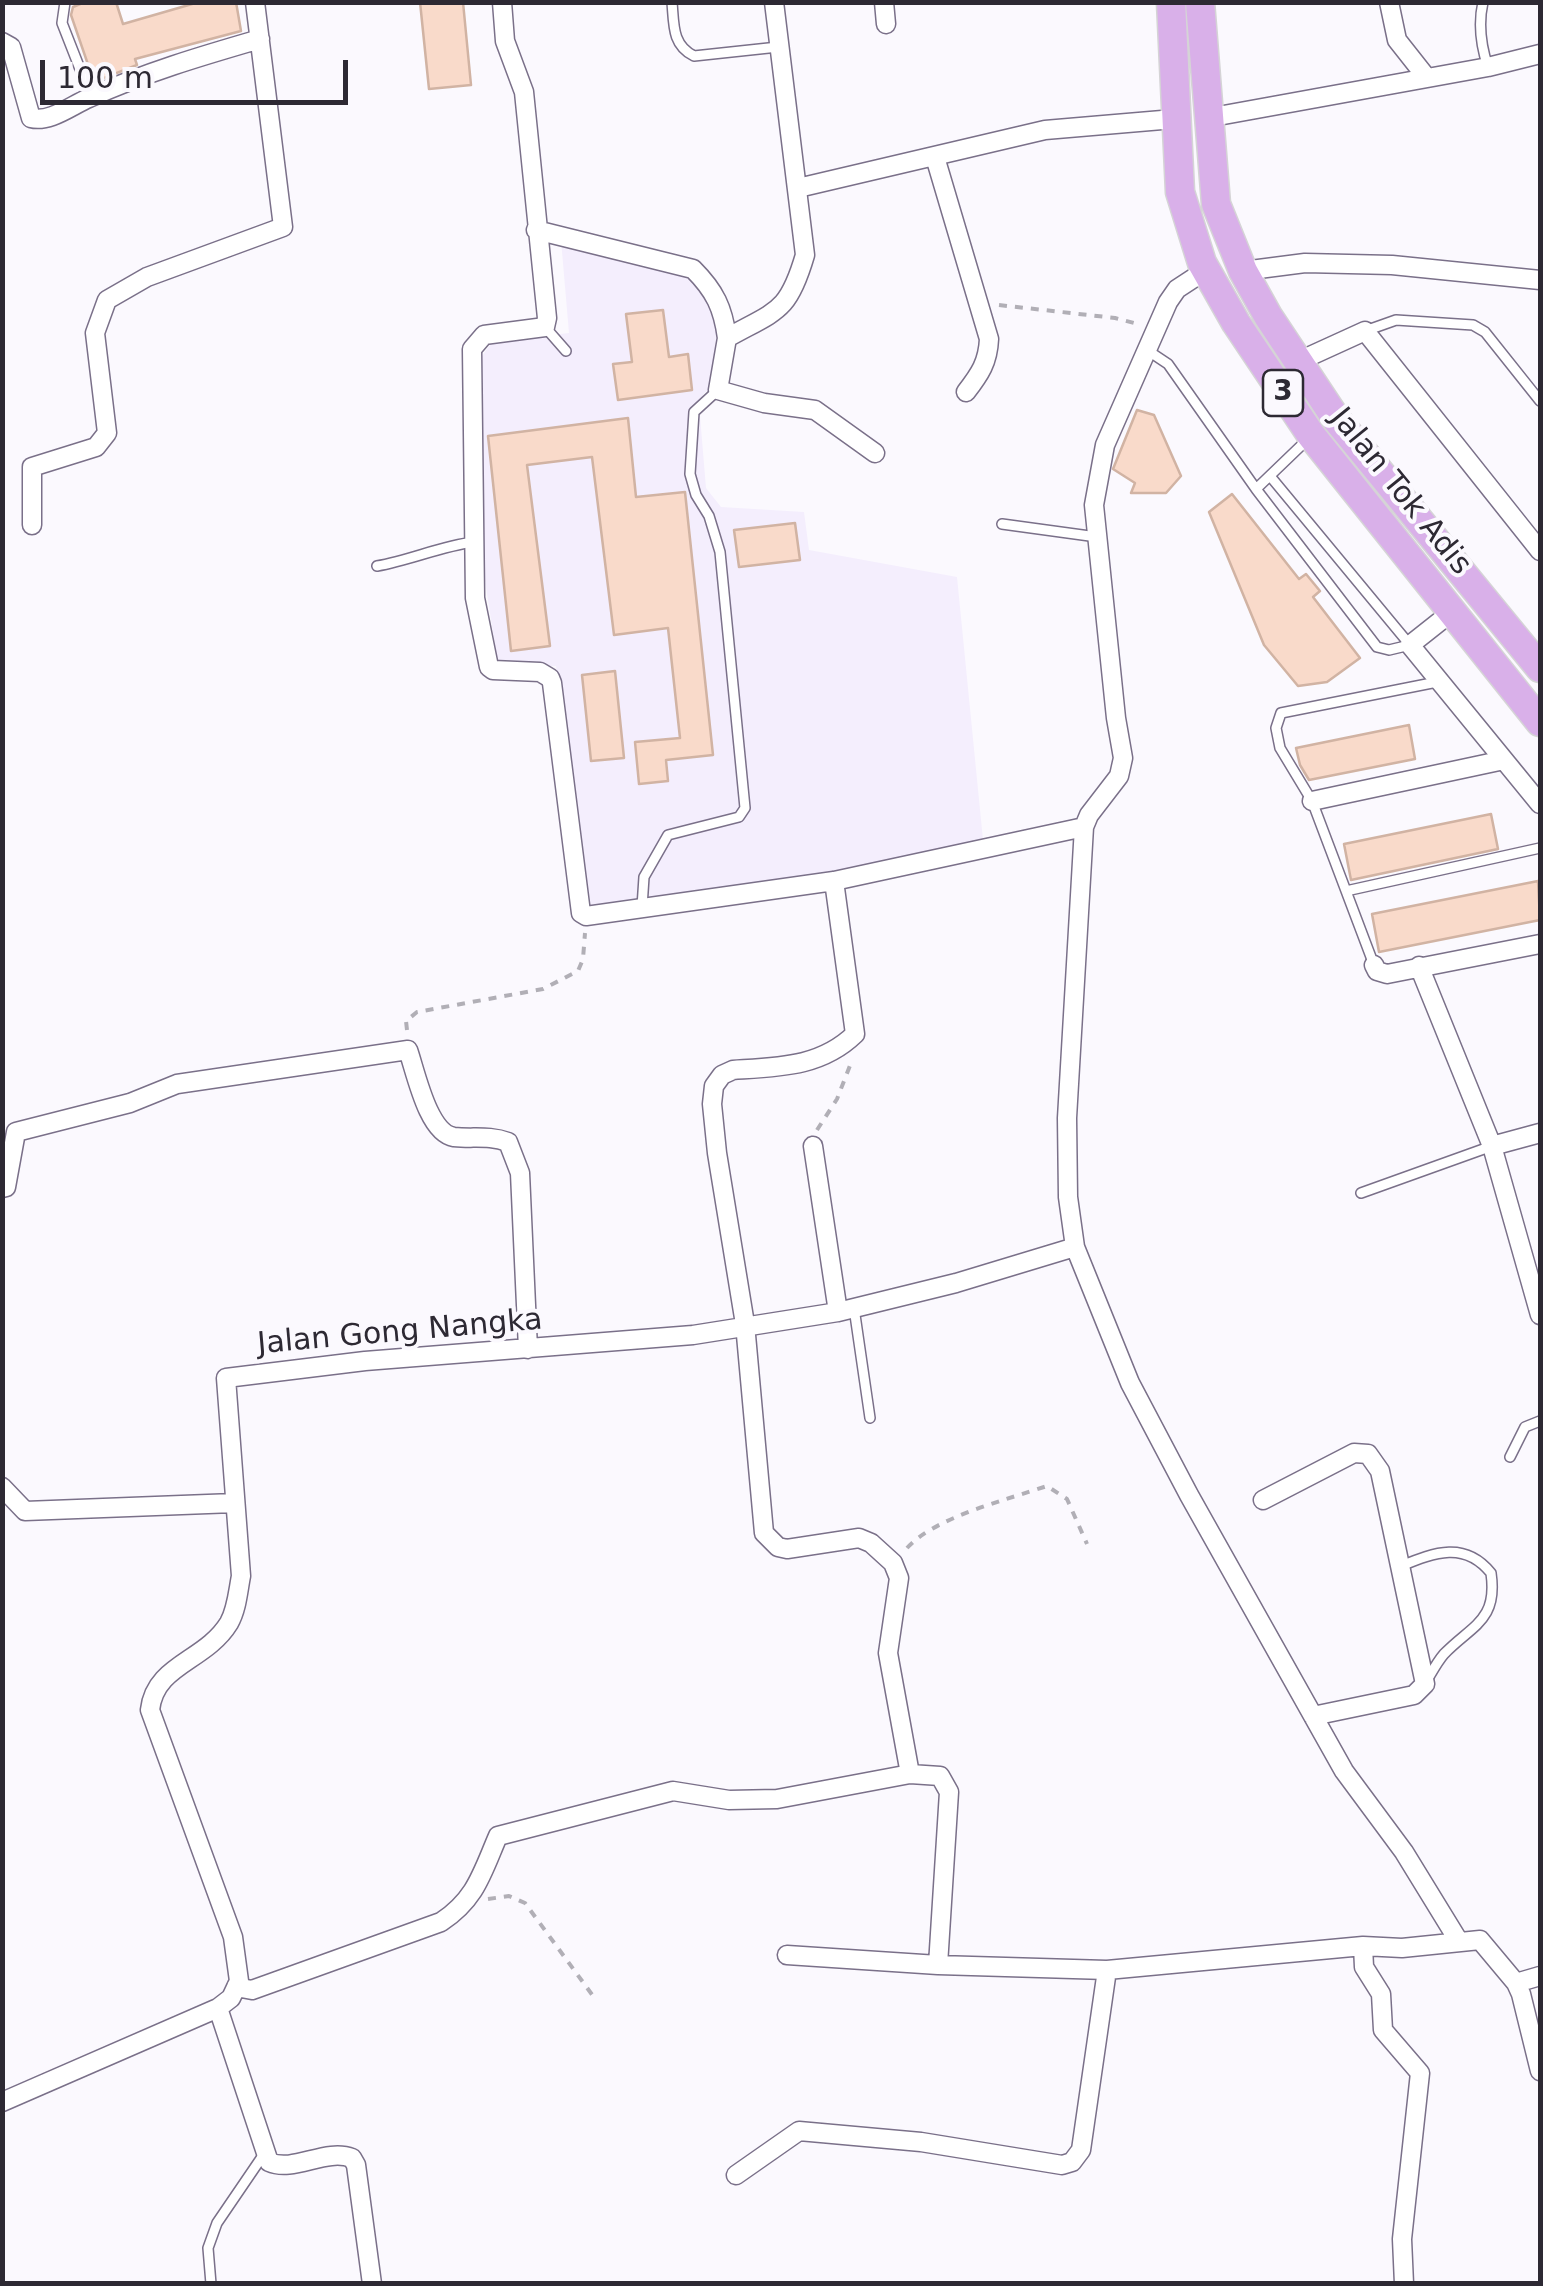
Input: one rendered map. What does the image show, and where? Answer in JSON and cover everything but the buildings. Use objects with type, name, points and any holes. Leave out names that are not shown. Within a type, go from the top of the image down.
[{"type":"main road","name":"Jalan Tok Adis","points":[[1171,2],[1180,192],[1190,232],[1206,270],[1311,436],[1540,722]]},
{"type":"main road","name":"Jalan Tok Adis","points":[[1200,2],[1216,204],[1242,271],[1337,420],[1540,668]]},
{"type":"street","points":[[32,525],[32,467],[96,447],[107,432],[95,333],[108,300],[147,277],[283,227],[255,2]]},
{"type":"street","points":[[502,2],[506,41],[524,92],[547,318],[545,326],[484,335],[472,348],[475,598],[490,667],[540,672],[552,683],[578,908],[586,916],[834,881],[1084,827]]},
{"type":"street","points":[[727,338],[780,309],[794,290],[804,254],[774,2]]},
{"type":"street","points":[[884,2],[886,24]]},
{"type":"street","points":[[1389,2],[1398,40],[1417,70],[1427,78]]},
{"type":"street","points":[[2,42],[10,48],[31,118],[41,121],[91,96],[182,61],[260,40]]},
{"type":"street","points":[[1207,118],[1540,54]]},
{"type":"street","points":[[798,188],[1045,130],[1174,119]]},
{"type":"street","points":[[935,157],[990,339],[982,371],[966,392]]},
{"type":"street","points":[[536,230],[693,270],[711,286],[723,308],[727,338],[718,390],[764,403],[815,410],[875,453]]},
{"type":"street","points":[[1242,271],[1305,263],[1392,264],[1540,280]]},
{"type":"street","points":[[1206,270],[1177,290],[1145,348],[1105,445],[1094,504],[1123,758],[1119,776],[1089,814],[1084,827],[1067,1118],[1068,1197],[1075,1247],[1130,1384],[1313,1716],[1344,1771],[1404,1852],[1458,1940]]},
{"type":"street","points":[[1297,362],[1365,331],[1540,551]]},
{"type":"street","points":[[1453,611],[1410,645],[1540,804]]},
{"type":"street","points":[[1312,801],[1504,760]]},
{"type":"street","points":[[834,881],[856,1034],[842,1047],[812,1062],[733,1070],[722,1075],[714,1086],[717,1154],[745,1324],[764,1534],[778,1547],[787,1548],[858,1538],[871,1542],[893,1563],[899,1578],[888,1653],[910,1774]]},
{"type":"street","points":[[1374,965],[1387,974],[1539,947]]},
{"type":"street","points":[[1419,966],[1492,1146],[1539,1304]]},
{"type":"street","points":[[2,1188],[6,1187],[16,1132],[130,1103],[177,1084],[408,1050],[435,1128],[450,1136],[494,1136],[508,1142],[520,1173],[528,1349]]},
{"type":"street","points":[[1492,1146],[1540,1133]]},
{"type":"street","points":[[813,1146],[846,1310]]},
{"type":"street","name":"Jalan Gong Nangka","points":[[236,1988],[239,1981],[233,1936],[150,1710],[152,1692],[161,1679],[198,1656],[229,1624],[237,1602],[240,1576],[226,1378],[364,1361],[693,1335],[846,1310],[956,1283],[1075,1247]]},
{"type":"street","points":[[1262,1500],[1354,1452],[1368,1454],[1380,1471],[1424,1684],[1414,1695],[1313,1716]]},
{"type":"street","points":[[2,1487],[26,1511],[234,1503]]},
{"type":"street","points":[[2,2102],[218,2008],[236,1988],[252,1990],[441,1922],[471,1897],[498,1836],[673,1791],[730,1800],[777,1798],[910,1774],[940,1776],[948,1792],[938,1965]]},
{"type":"street","points":[[786,1955],[1107,1970],[1363,1946],[1402,1948],[1480,1940],[1516,1983],[1526,2004],[1540,2071]]},
{"type":"street","points":[[1363,1946],[1364,1967],[1381,1994],[1383,2030],[1420,2073],[1402,2238],[1404,2284]]},
{"type":"street","points":[[736,2176],[799,2131],[922,2142],[1062,2165],[1072,2162],[1082,2150],[1107,1970]]},
{"type":"street","points":[[1516,1983],[1540,1976]]},
{"type":"street","points":[[218,2008],[250,2098],[264,2154],[274,2166],[338,2155],[352,2158],[356,2165],[372,2284]]},
{"type":"lane","points":[[65,2],[62,23],[91,96]]},
{"type":"lane","points":[[672,2],[674,35],[680,47],[694,56],[778,47]]},
{"type":"lane","points":[[1483,2],[1482,50],[1488,67]]},
{"type":"lane","points":[[1365,331],[1396,320],[1473,325],[1486,332],[1540,401]]},
{"type":"lane","points":[[545,326],[566,351]]},
{"type":"lane","points":[[1145,348],[1168,364],[1256,489],[1376,647],[1389,650],[1410,645],[1270,476]]},
{"type":"lane","points":[[642,909],[644,877],[668,834],[739,817],[745,808],[720,552],[710,516],[696,495],[690,474],[694,412],[718,390]]},
{"type":"lane","points":[[1256,489],[1311,436]]},
{"type":"lane","points":[[1002,524],[1097,537]]},
{"type":"lane","points":[[378,566],[474,542]]},
{"type":"lane","points":[[1374,965],[1312,801],[1280,748],[1276,728],[1281,713],[1440,682]]},
{"type":"lane","points":[[1346,891],[1540,848]]},
{"type":"lane","points":[[1361,1193],[1492,1146]]},
{"type":"lane","points":[[846,1310],[870,1418]]},
{"type":"lane","points":[[1510,1457],[1525,1427],[1540,1421]]},
{"type":"lane","points":[[1400,1566],[1435,1552],[1456,1551],[1469,1554],[1491,1573],[1492,1595],[1483,1620],[1443,1655],[1424,1684]]},
{"type":"lane","points":[[211,2284],[208,2248],[217,2224],[264,2154]]},
{"type":"path","points":[[980,306],[1115,318],[1155,328]]},
{"type":"path","points":[[408,1050],[406,1021],[417,1012],[543,989],[578,971],[583,959],[586,916]]},
{"type":"path","points":[[813,1146],[814,1134],[837,1099],[850,1068],[856,1034]]},
{"type":"path","points":[[893,1563],[914,1540],[948,1522],[1047,1486],[1067,1499],[1087,1544]]},
{"type":"path","points":[[462,1908],[509,1896],[525,1903],[596,2000]]},
{"type":"shaded area","points":[[561,240],[694,275],[718,300],[713,387],[704,393],[699,404],[706,488],[721,507],[804,512],[809,550],[957,577],[983,840],[834,873],[586,911],[556,666],[498,666],[483,567],[482,356],[492,342],[569,333]]}]
